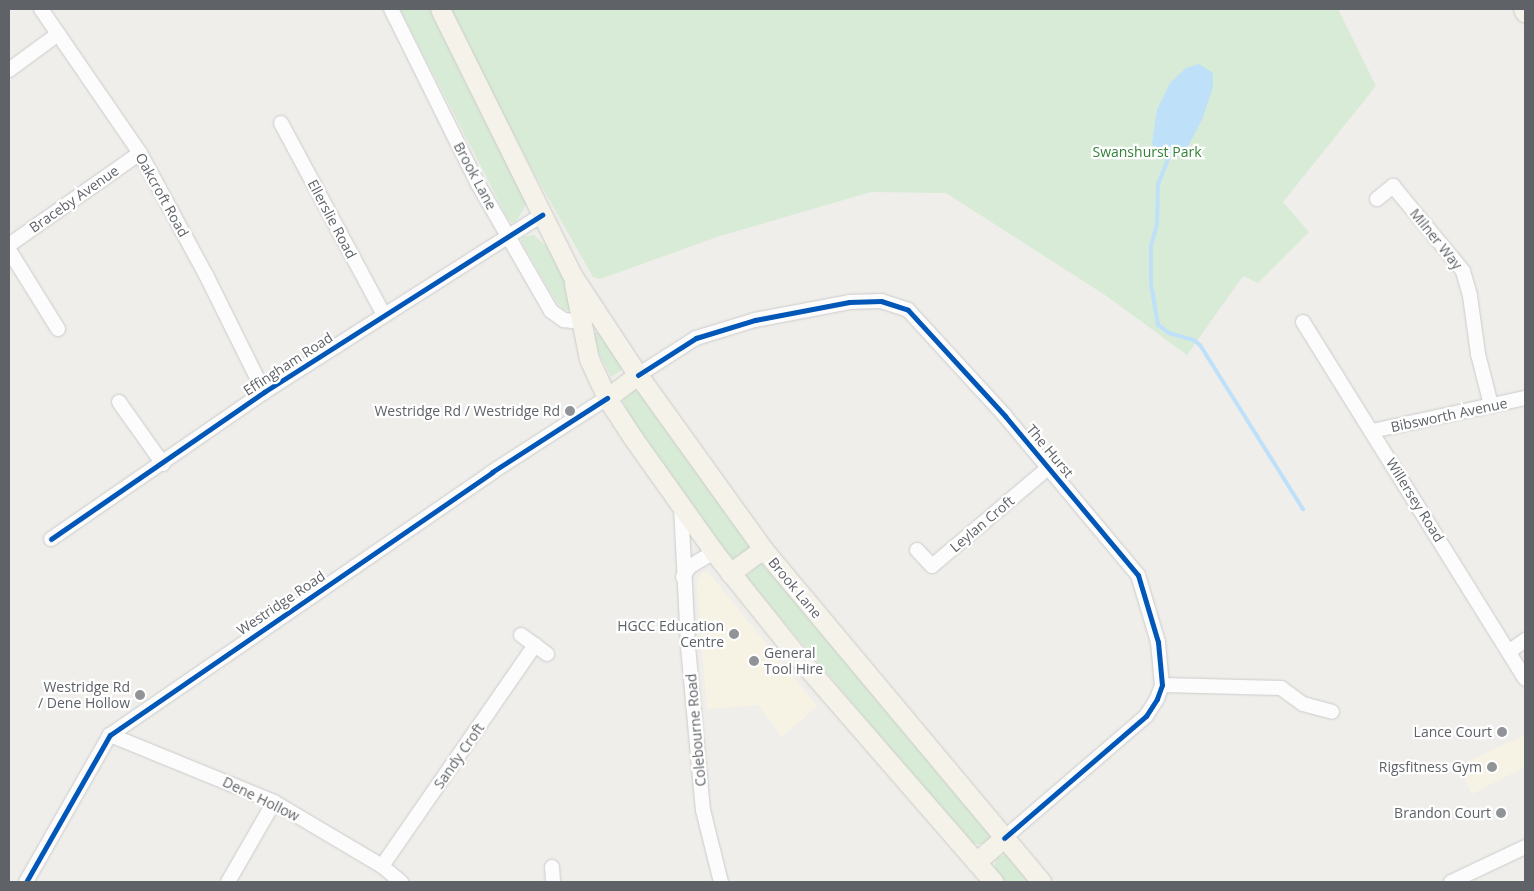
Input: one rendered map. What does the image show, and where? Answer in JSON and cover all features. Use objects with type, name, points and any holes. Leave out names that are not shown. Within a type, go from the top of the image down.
[{"type":"main road","name":"Brook Lane","points":[[440,9],[572,275],[638,375],[763,549],[1042,882]]},
{"type":"main road","points":[[1523,9],[1525,13]]},
{"type":"main road","name":"Brook Lane","points":[[572,275],[589,359],[607,398],[681,506],[730,573],[799,658],[994,882]]},
{"type":"main road","points":[[607,398],[638,375]]},
{"type":"main road","points":[[730,573],[763,549]]},
{"type":"main road","points":[[976,862],[1004,838]]},
{"type":"street","name":"Oakcroft Road","points":[[41,9],[140,153],[206,275],[264,392]]},
{"type":"street","name":"Brook Lane","points":[[391,9],[478,184],[551,311],[564,320],[581,322]]},
{"type":"street","points":[[9,70],[58,34]]},
{"type":"street","name":"Ellerslie Road","points":[[281,123],[384,314]]},
{"type":"street","name":"Braceby Avenue","points":[[9,245],[140,153]]},
{"type":"street","name":"Milner Way","points":[[1377,199],[1393,186],[1463,271],[1470,296],[1478,354],[1491,405]]},
{"type":"street","name":"Effingham Road","points":[[51,539],[163,464],[264,392],[542,215]]},
{"type":"street","points":[[9,250],[58,329]]},
{"type":"street","name":"The Hurst","points":[[638,375],[708,334],[821,308],[881,301],[908,310],[924,325],[1049,468],[1138,575],[1158,642],[1162,685]]},
{"type":"street","name":"Willersey Road","points":[[1303,322],[1510,651],[1525,679]]},
{"type":"street","name":"Westridge Road","points":[[26,882],[110,735],[492,472],[607,398]]},
{"type":"street","name":"Bibsworth Avenue","points":[[1372,431],[1525,398]]},
{"type":"street","points":[[118,402],[163,464]]},
{"type":"street","name":"Leylan Croft","points":[[916,550],[932,566],[1049,468]]},
{"type":"street","name":"Colebourne Road","points":[[681,506],[683,577],[703,810],[721,882]]},
{"type":"street","points":[[683,577],[689,567],[702,556],[714,552]]},
{"type":"street","points":[[521,635],[547,654]]},
{"type":"street","points":[[1510,651],[1525,640]]},
{"type":"street","name":"Sandy Croft","points":[[382,866],[535,645]]},
{"type":"street","points":[[1004,838],[1146,716],[1157,699],[1162,685],[1281,688],[1303,704],[1332,712]]},
{"type":"street","name":"Dene Hollow","points":[[110,735],[274,802],[382,866],[401,882]]},
{"type":"street","points":[[228,882],[274,802]]},
{"type":"street","points":[[1451,882],[1525,847]]},
{"type":"street","points":[[552,867],[553,882]]},
{"type":"shaded area","points":[[702,572],[708,572],[817,706],[782,737],[758,705],[707,709],[697,585]]},
{"type":"shaded area","name":"Rigsfitness Gym","points":[[1525,735],[1525,767],[1472,794],[1458,766]]},
{"type":"green space","points":[[400,9],[433,9],[525,196],[525,207],[517,220],[512,223],[508,219]]},
{"type":"green space","name":"Swanshurst Park","points":[[450,9],[1338,9],[1376,86],[1283,202],[1309,232],[1258,283],[1243,276],[1187,355],[1105,295],[946,193],[871,192],[720,236],[600,279],[593,277],[530,166]]},
{"type":"green space","points":[[534,235],[548,248],[574,301],[573,310],[564,310],[557,303],[521,241],[522,237]]},
{"type":"green space","points":[[600,332],[621,361],[622,370],[611,377],[594,343],[594,333]]},
{"type":"green space","points":[[630,389],[640,390],[756,547],[735,565],[628,414],[623,399]]},
{"type":"green space","points":[[766,563],[995,834],[985,844],[971,844],[746,577],[758,565]]},
{"type":"green space","points":[[1009,853],[1034,882],[1003,882],[993,871],[997,858]]},
{"type":"water","points":[[1199,64],[1213,73],[1213,87],[1202,120],[1187,148],[1167,162],[1152,144],[1157,110],[1170,83],[1186,68]]},
{"type":"waterway","points":[[1167,162],[1158,184],[1157,224],[1151,246],[1151,284],[1158,325],[1169,333],[1194,340],[1200,345],[1303,509]]},
{"type":"cycle path","points":[[51,539],[264,392],[542,215]]},
{"type":"cycle path","points":[[638,375],[696,338],[755,320],[849,302],[881,301],[908,310],[1005,416],[1138,575],[1158,642],[1162,685],[1157,699],[1146,716],[1004,838]]},
{"type":"cycle path","points":[[26,882],[110,735],[492,472],[607,398]]},
{"type":"place","name":"Westridge Rd / Westridge Rd","points":[[570,411]]},
{"type":"place","name":"HGCC Education Centre","points":[[734,634]]},
{"type":"place","name":"General Tool Hire","points":[[754,661]]},
{"type":"place","name":"Westridge Rd / Dene Hollow","points":[[140,695]]},
{"type":"place","name":"Lance Court","points":[[1502,732]]},
{"type":"place","name":"Rigsfitness Gym","points":[[1492,767]]},
{"type":"place","name":"Brandon Court","points":[[1501,813]]}]
